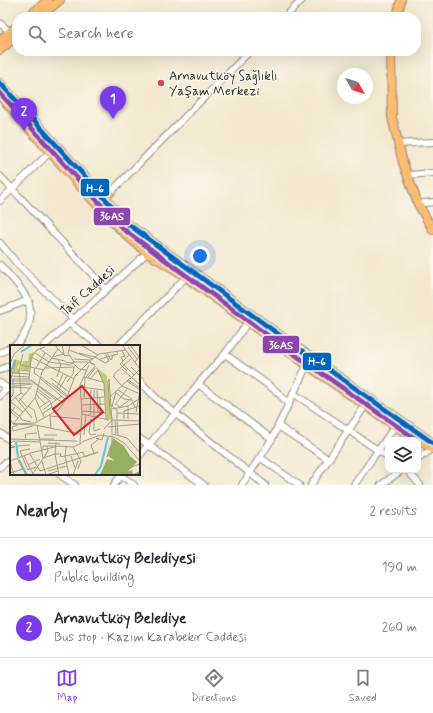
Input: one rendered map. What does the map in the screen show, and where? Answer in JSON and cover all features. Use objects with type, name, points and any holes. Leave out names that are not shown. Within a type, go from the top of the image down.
[{"type":"main road","points":[[34,12],[48,0]]},
{"type":"main road","points":[[46,12],[60,0]]},
{"type":"main road","points":[[398,12],[401,0]]},
{"type":"main road","points":[[0,40],[12,35]]},
{"type":"main road","points":[[0,50],[12,36]]},
{"type":"main road","points":[[392,56],[392,117],[398,144],[418,204],[433,230]]},
{"type":"main road","points":[[0,83],[100,200],[125,234],[148,253],[186,277],[365,406],[433,449]]},
{"type":"main road","points":[[0,96],[51,151],[100,200],[139,233],[433,443]]},
{"type":"main road","points":[[100,200],[110,193]]},
{"type":"street","points":[[290,12],[302,0]]},
{"type":"street","points":[[0,23],[12,32]]},
{"type":"street","points":[[110,193],[245,56]]},
{"type":"street","points":[[398,144],[433,142]]},
{"type":"street","points":[[0,201],[51,151]]},
{"type":"street","points":[[408,175],[433,173]]},
{"type":"street","points":[[0,176],[106,289]]},
{"type":"street","points":[[418,204],[433,202]]},
{"type":"street","points":[[0,243],[19,266],[71,321],[99,345]]},
{"type":"street","name":"Taif Caddesi","points":[[45,345],[148,253]]},
{"type":"street","points":[[0,265],[21,287],[29,300],[31,314],[28,326],[23,336],[13,345]]},
{"type":"street","points":[[119,345],[186,277]]},
{"type":"street","points":[[0,311],[29,300]]},
{"type":"street","points":[[140,455],[198,384],[225,354],[248,322]]},
{"type":"street","points":[[0,353],[10,347]]},
{"type":"street","points":[[225,354],[275,390],[289,404]]},
{"type":"street","points":[[0,370],[10,365]]},
{"type":"street","points":[[242,485],[272,439],[307,365]]},
{"type":"street","points":[[140,381],[156,398],[175,414],[265,485]]},
{"type":"street","points":[[0,383],[9,389],[0,396]]},
{"type":"street","points":[[198,384],[272,439]]},
{"type":"street","points":[[293,393],[349,429],[385,455]]},
{"type":"street","points":[[311,485],[365,406]]},
{"type":"street","points":[[278,426],[328,459]]},
{"type":"street","points":[[354,485],[395,426]]},
{"type":"street","points":[[0,433],[10,440]]},
{"type":"street","points":[[140,439],[204,485]]},
{"type":"street","points":[[421,457],[433,449]]},
{"type":"street","points":[[261,458],[298,485]]},
{"type":"street","points":[[0,466],[10,459]]},
{"type":"street","points":[[383,484],[398,473]]},
{"type":"street","points":[[410,473],[420,485]]},
{"type":"street","points":[[60,475],[74,485]]},
{"type":"street","points":[[114,485],[119,475]]},
{"type":"street","points":[[121,475],[134,485]]},
{"type":"transit line","name":"H-6","points":[[0,83],[128,224],[278,334],[433,443]]},
{"type":"transit line","name":"36AS","points":[[0,93],[123,229],[274,340],[413,437]]},
{"type":"place","name":"Arnavutköy Sağlıklı Yaşam Merkezi","points":[[161,83]]},
{"type":"place","name":"Arnavutköy Belediyesi","points":[[113,119]]},
{"type":"place","name":"Arnavutköy Belediye","points":[[24,131]]}]
